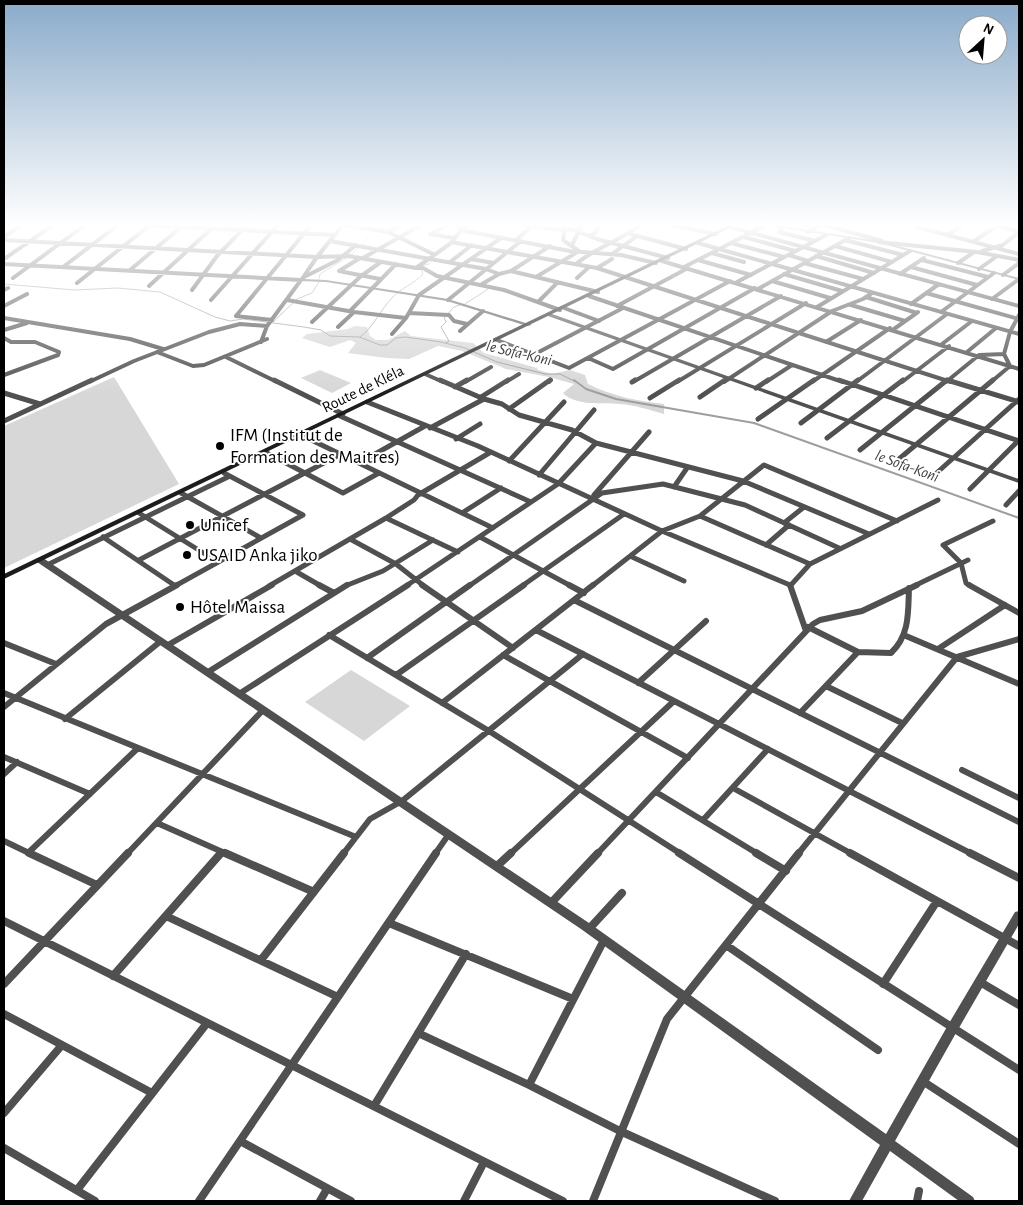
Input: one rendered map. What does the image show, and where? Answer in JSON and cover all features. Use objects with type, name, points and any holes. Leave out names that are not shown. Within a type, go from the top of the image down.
[{"type":"main road","name":"Route de Kléla","points":[[4,577],[44,562],[184,495],[366,402],[620,281]]},
{"type":"street","points":[[77,284],[80,281]]},
{"type":"street","points":[[149,286],[153,281]]},
{"type":"street","points":[[192,290],[197,281]]},
{"type":"street","points":[[211,300],[228,281]]},
{"type":"street","points":[[264,281],[236,316],[272,320]]},
{"type":"street","points":[[261,342],[267,326],[301,281]]},
{"type":"street","points":[[328,281],[448,300],[529,325]]},
{"type":"street","points":[[312,322],[356,281]]},
{"type":"street","points":[[338,327],[379,281]]},
{"type":"street","points":[[392,334],[406,318],[419,295],[439,281]]},
{"type":"street","points":[[467,281],[482,284],[599,321]]},
{"type":"street","points":[[482,284],[487,281]]},
{"type":"street","points":[[555,281],[598,292]]},
{"type":"street","points":[[637,281],[947,381],[1018,401]]},
{"type":"street","points":[[616,306],[661,281]]},
{"type":"street","points":[[497,340],[569,368],[730,281]]},
{"type":"street","points":[[732,281],[1019,368]]},
{"type":"street","points":[[588,358],[613,369],[646,349],[772,281]]},
{"type":"street","points":[[773,281],[830,298]]},
{"type":"street","points":[[809,281],[842,291]]},
{"type":"street","points":[[833,281],[1019,334]]},
{"type":"street","points":[[817,307],[859,281]]},
{"type":"street","points":[[928,281],[1019,306]]},
{"type":"street","points":[[963,281],[977,285]]},
{"type":"street","points":[[941,312],[982,281]]},
{"type":"street","points":[[992,299],[1016,281]]},
{"type":"street","points":[[448,300],[471,282]]},
{"type":"street","points":[[538,302],[558,282]]},
{"type":"street","points":[[911,304],[939,284]]},
{"type":"street","points":[[700,397],[832,311],[851,305],[872,293]]},
{"type":"street","points":[[4,306],[28,294]]},
{"type":"street","points":[[926,294],[1019,318],[1010,332],[1004,354],[1010,366]]},
{"type":"street","points":[[589,296],[1019,441],[987,470],[970,489]]},
{"type":"street","points":[[632,382],[781,296]]},
{"type":"street","points":[[866,297],[917,313]]},
{"type":"street","points":[[287,300],[352,312],[406,318]]},
{"type":"street","points":[[650,398],[806,304]]},
{"type":"street","points":[[851,305],[905,321]]},
{"type":"street","points":[[758,419],[924,307]]},
{"type":"street","points":[[533,355],[624,308]]},
{"type":"street","points":[[460,331],[483,311]]},
{"type":"street","points":[[409,313],[449,315],[454,321],[467,324]]},
{"type":"street","points":[[801,423],[947,314]]},
{"type":"street","points":[[550,315],[1019,481]]},
{"type":"street","points":[[4,318],[130,339],[164,349]]},
{"type":"street","points":[[826,342],[861,320]]},
{"type":"street","points":[[942,344],[972,321]]},
{"type":"street","points":[[4,330],[29,323]]},
{"type":"street","points":[[4,421],[164,349],[227,326],[240,324],[267,326]]},
{"type":"street","points":[[967,352],[996,328]]},
{"type":"street","points":[[4,338],[11,342]]},
{"type":"street","points":[[157,352],[195,366],[204,365],[267,339]]},
{"type":"street","points":[[4,345],[11,342],[35,342],[59,353],[4,375]]},
{"type":"street","points":[[827,438],[949,346]]},
{"type":"street","points":[[860,450],[979,355],[1004,354]]},
{"type":"street","points":[[226,357],[397,442],[531,502]]},
{"type":"street","points":[[756,388],[792,365]]},
{"type":"street","points":[[893,464],[950,417],[979,390],[1010,366]]},
{"type":"street","points":[[455,386],[490,367]]},
{"type":"street","points":[[425,374],[502,404],[519,415],[576,432],[596,443],[743,481],[869,534]]},
{"type":"street","points":[[359,463],[483,398],[519,374]]},
{"type":"street","points":[[509,409],[551,380]]},
{"type":"street","points":[[4,394],[40,404]]},
{"type":"street","points":[[931,478],[1018,401]]},
{"type":"street","points":[[366,402],[491,452],[662,531],[790,585],[806,628],[858,652],[891,654],[899,647],[906,636],[909,588]]},
{"type":"street","points":[[509,461],[564,402]]},
{"type":"street","points":[[539,475],[594,410]]},
{"type":"street","points":[[456,439],[480,424]]},
{"type":"street","points":[[591,499],[649,432]]},
{"type":"street","points":[[301,435],[493,528]]},
{"type":"street","points":[[239,694],[458,552],[558,484],[596,443]]},
{"type":"street","points":[[265,452],[343,493],[379,473]]},
{"type":"street","points":[[64,718],[164,643],[295,571],[386,518],[421,494],[491,452]]},
{"type":"street","points":[[139,560],[341,454]]},
{"type":"street","points":[[442,703],[662,531],[700,516],[764,465],[897,520]]},
{"type":"street","points":[[674,487],[687,468]]},
{"type":"street","points":[[4,707],[106,624],[120,615],[303,515],[227,474]]},
{"type":"street","points":[[367,658],[602,493],[664,484],[745,505],[839,548]]},
{"type":"street","points":[[462,513],[501,488]]},
{"type":"street","points":[[1006,505],[1019,491]]},
{"type":"street","points":[[184,495],[261,538]]},
{"type":"street","points":[[790,585],[810,564],[938,500]]},
{"type":"street","points":[[766,545],[804,506]]},
{"type":"street","points":[[396,675],[624,514]]},
{"type":"street","points":[[44,562],[103,537],[142,515],[218,562]]},
{"type":"street","points":[[700,516],[810,564]]},
{"type":"street","points":[[386,518],[458,552]]},
{"type":"street","points":[[992,521],[943,545],[961,564],[966,584],[1019,613]]},
{"type":"street","points":[[103,537],[174,585]]},
{"type":"street","points":[[480,537],[584,593]]},
{"type":"street","points":[[350,539],[396,564],[415,580],[513,648]]},
{"type":"street","points":[[208,672],[350,583],[370,578],[433,540]]},
{"type":"street","points":[[630,556],[684,581]]},
{"type":"street","points":[[551,903],[752,689],[806,628],[820,620],[862,611],[968,560]]},
{"type":"street","points":[[44,562],[120,615],[402,801],[589,929],[969,1201]]},
{"type":"street","points":[[295,571],[334,593]]},
{"type":"street","points":[[574,600],[1019,822]]},
{"type":"street","points":[[938,649],[1005,605]]},
{"type":"street","points":[[638,683],[706,621]]},
{"type":"street","points":[[536,630],[1019,878]]},
{"type":"street","points":[[329,635],[489,731],[952,1029],[1019,1070]]},
{"type":"street","points":[[906,636],[1017,683],[1019,675]]},
{"type":"street","points":[[593,1201],[667,1019],[902,723],[957,657],[1019,639]]},
{"type":"street","points":[[4,643],[56,664]]},
{"type":"street","points":[[800,713],[858,652]]},
{"type":"street","points":[[260,960],[370,820],[402,801],[583,654]]},
{"type":"street","points":[[503,655],[688,758]]},
{"type":"street","points":[[826,686],[902,723]]},
{"type":"street","points":[[4,694],[356,837]]},
{"type":"street","points":[[497,866],[674,701]]},
{"type":"street","points":[[4,984],[263,710]]},
{"type":"street","points":[[28,853],[138,748]]},
{"type":"street","points":[[703,820],[768,749]]},
{"type":"street","points":[[4,757],[90,794]]},
{"type":"street","points":[[4,774],[17,762]]},
{"type":"street","points":[[962,770],[1019,798]]},
{"type":"street","points":[[733,788],[1019,946]]},
{"type":"street","points":[[656,792],[786,871]]},
{"type":"street","points":[[157,823],[314,892]]},
{"type":"street","points":[[199,1201],[450,834]]},
{"type":"street","points":[[4,841],[97,885]]},
{"type":"street","points":[[113,976],[222,852]]},
{"type":"street","points":[[589,929],[622,893]]},
{"type":"street","points":[[883,984],[937,901]]},
{"type":"street","points":[[855,1201],[1019,915]]},
{"type":"street","points":[[166,916],[338,998]]},
{"type":"street","points":[[4,921],[563,1201]]},
{"type":"street","points":[[389,923],[573,999]]},
{"type":"street","points":[[529,1085],[604,940]]},
{"type":"street","points":[[726,945],[878,1050]]},
{"type":"street","points":[[374,1106],[466,954]]},
{"type":"street","points":[[980,982],[1019,1005]]},
{"type":"street","points":[[4,1014],[152,1093]]},
{"type":"street","points":[[77,1190],[207,1023]]},
{"type":"street","points":[[418,1033],[529,1085],[620,1131],[775,1201]]},
{"type":"street","points":[[4,1113],[62,1045]]},
{"type":"street","points":[[924,1082],[1019,1144]]},
{"type":"street","points":[[240,1142],[351,1201]]},
{"type":"street","points":[[4,1148],[96,1201]]},
{"type":"street","points":[[464,1201],[484,1162]]},
{"type":"street","points":[[320,1201],[327,1188]]},
{"type":"street","points":[[917,1201],[919,1191]]},
{"type":"shaded area","points":[[355,326],[367,327],[370,336],[376,340],[388,340],[405,331],[411,336],[473,343],[484,353],[552,374],[570,370],[585,375],[588,384],[606,392],[634,400],[664,404],[664,414],[626,405],[590,403],[575,400],[563,393],[574,384],[506,369],[462,351],[438,346],[409,359],[387,358],[348,353],[356,343],[350,340],[330,347],[302,338],[307,334],[348,329]]},
{"type":"shaded area","points":[[320,370],[351,383],[332,393],[301,378]]},
{"type":"shaded area","points":[[114,377],[179,484],[4,568],[4,426]]},
{"type":"shaded area","points":[[351,670],[410,706],[364,741],[305,702]]},
{"type":"waterway","points":[[360,337],[392,298],[399,291],[416,281]]},
{"type":"waterway","points":[[273,322],[297,299],[312,293],[319,282]]},
{"type":"waterway","name":"le Sofa-Koni","points":[[4,284],[74,290],[118,288],[160,292],[215,317],[230,321],[243,319],[304,327],[321,330],[330,336],[359,337],[380,345],[387,345],[396,338],[405,337],[441,342],[465,348],[497,362],[545,374],[560,374],[576,382]]},
{"type":"waterway","points":[[465,304],[488,289]]},
{"type":"waterway","points":[[446,343],[449,341],[441,327],[446,322],[444,318],[454,307],[460,305]]},
{"type":"waterway","name":"le Sofa-Koni","points":[[574,380],[586,389],[616,399],[754,423],[1019,518]]},
{"type":"place","name":"IFM (Institut de Formation des Maitres)","points":[[220,446]]},
{"type":"place","name":"Unicef","points":[[190,525]]},
{"type":"place","name":"USAID Anka jiko","points":[[187,555]]},
{"type":"place","name":"Hôtel Maissa","points":[[180,607]]}]
